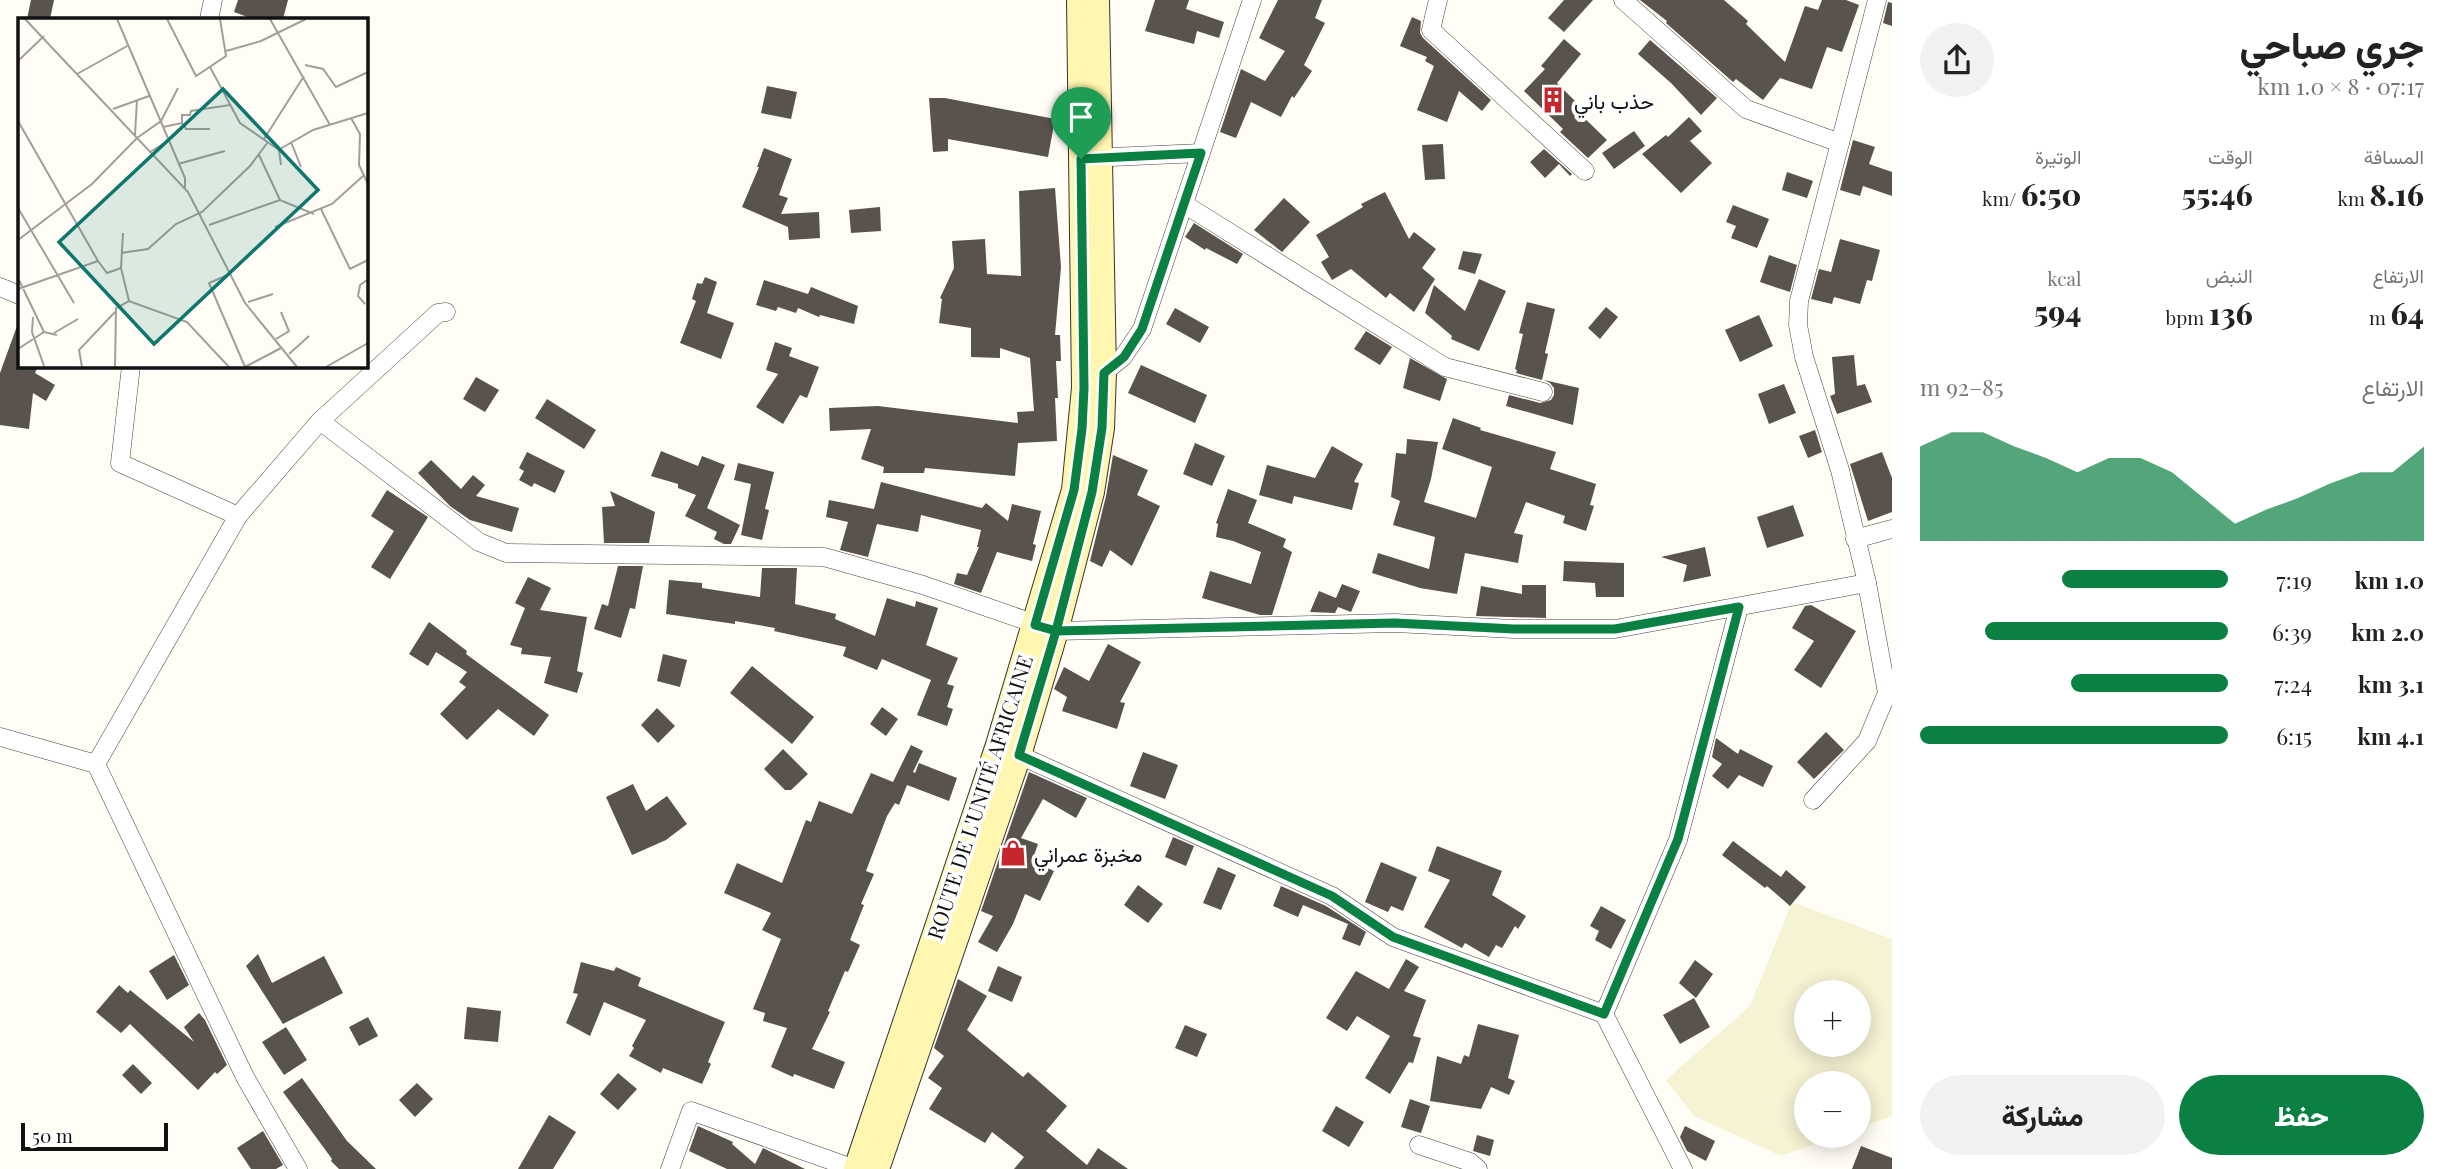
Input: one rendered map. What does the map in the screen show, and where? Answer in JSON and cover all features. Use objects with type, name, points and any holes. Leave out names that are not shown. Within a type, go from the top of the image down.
[{"type":"main road","name":"ROUTE DE L'UNITÉ AFRICAINE","points":[[877,1169],[1019,755],[1074,490],[1104,373],[1079,0]]},
{"type":"main road","name":"ROUTE DE L'UNITÉ AFRICAINE","points":[[1092,428],[1084,388],[1097,0]]},
{"type":"main road","name":"ROUTE DE L'UNITÉ AFRICAINE","points":[[855,1169],[998,744],[1045,628]]},
{"type":"street","points":[[209,18],[213,0]]},
{"type":"street","points":[[1084,388],[1124,357],[1142,329],[1251,0]]},
{"type":"street","points":[[1438,0],[1431,30],[1585,170]]},
{"type":"street","points":[[1623,0],[1746,109],[1840,143]]},
{"type":"street","points":[[1812,800],[1867,741],[1889,694],[1867,583],[1840,470],[1804,357],[1798,325],[1799,301],[1877,0]]},
{"type":"street","points":[[1090,158],[1201,153]]},
{"type":"street","points":[[1184,204],[1445,367],[1543,392]]},
{"type":"street","points":[[0,288],[18,295]]},
{"type":"street","points":[[96,764],[238,516],[320,421],[438,313],[446,312]]},
{"type":"street","points":[[131,368],[120,463],[238,516]]},
{"type":"street","points":[[320,421],[479,542],[506,553],[824,557],[923,585],[1045,628],[1395,623],[1514,629],[1615,629],[1867,583]]},
{"type":"street","points":[[1855,539],[1892,529]]},
{"type":"street","points":[[1604,1014],[1678,839],[1739,607]]},
{"type":"street","points":[[0,737],[96,764],[245,1077],[298,1169]]},
{"type":"street","points":[[1019,755],[1332,896],[1393,937],[1604,1014],[1683,1169]]},
{"type":"street","points":[[670,1169],[691,1111],[855,1169]]},
{"type":"street","points":[[1419,1145],[1471,1162],[1478,1169]]},
{"type":"shaded area","points":[[1792,902],[1892,939],[1892,1116],[1871,1124],[1871,1071],[1794,1071],[1794,1148],[1803,1148],[1781,1156],[1694,1116],[1666,1080],[1750,1006]]},
{"type":"building","points":[[31,0],[54,0],[50,18],[27,18]]},
{"type":"building","points":[[238,0],[288,0],[283,18],[250,18],[234,12]]},
{"type":"building","points":[[1155,0],[1189,0],[1186,9],[1224,22],[1219,38],[1197,31],[1194,44],[1145,31]]},
{"type":"building","points":[[1278,0],[1322,0],[1315,18],[1325,23],[1304,65],[1312,71],[1294,98],[1292,96],[1281,117],[1251,102],[1236,138],[1220,132],[1241,69],[1265,81],[1285,51],[1259,38]]},
{"type":"building","points":[[1564,0],[1593,0],[1564,32],[1548,18]]},
{"type":"building","points":[[1640,0],[1724,0],[1748,21],[1746,24],[1785,62],[1805,6],[1818,10],[1822,0],[1846,0],[1859,5],[1842,52],[1827,47],[1812,89],[1780,78],[1763,100],[1736,79],[1733,82],[1666,23],[1667,21]]},
{"type":"building","points":[[1888,2],[1892,3],[1892,26],[1883,23]]},
{"type":"building","points":[[1412,17],[1421,21],[1420,33],[1423,38],[1491,100],[1482,111],[1459,91],[1447,122],[1417,110],[1434,66],[1425,61],[1427,57],[1400,46]]},
{"type":"building","points":[[1564,39],[1581,54],[1557,83],[1580,106],[1576,110],[1607,140],[1588,158],[1560,132],[1563,129],[1524,91],[1545,69],[1541,66]]},
{"type":"building","points":[[1650,40],[1717,98],[1701,115],[1671,83],[1638,54]]},
{"type":"building","points":[[767,86],[797,92],[791,119],[761,113]]},
{"type":"building","points":[[929,98],[945,98],[1055,119],[1048,157],[948,139],[948,151],[933,152]]},
{"type":"building","points":[[1689,117],[1702,131],[1690,141],[1712,163],[1681,193],[1642,154],[1666,135],[1668,137]]},
{"type":"building","points":[[1634,131],[1645,146],[1614,169],[1602,153]]},
{"type":"building","points":[[1853,140],[1875,147],[1869,164],[1892,172],[1892,196],[1863,186],[1860,196],[1840,190]]},
{"type":"building","points":[[1443,144],[1445,179],[1425,180],[1422,145]]},
{"type":"building","points":[[764,148],[792,159],[779,195],[788,198],[781,214],[819,212],[820,238],[789,240],[788,227],[742,207]]},
{"type":"building","points":[[1544,149],[1572,174],[1570,176],[1559,164],[1545,178],[1530,162]]},
{"type":"building","points":[[1787,172],[1813,181],[1807,198],[1782,190]]},
{"type":"building","points":[[1055,188],[1061,267],[1055,335],[1060,335],[1061,361],[1056,361],[1057,441],[1018,443],[1015,476],[925,468],[924,473],[883,473],[884,467],[861,459],[871,429],[830,431],[829,408],[878,406],[1018,423],[1017,412],[1034,411],[1030,358],[1000,348],[1000,358],[971,357],[971,328],[939,323],[940,298],[954,268],[952,241],[985,239],[987,274],[1021,276],[1019,191]]},
{"type":"building","points":[[1385,192],[1409,239],[1414,232],[1436,249],[1422,268],[1435,279],[1414,312],[1390,293],[1386,298],[1351,269],[1332,280],[1321,262],[1329,257],[1316,235],[1363,207],[1361,204]]},
{"type":"building","points":[[1284,198],[1310,222],[1282,252],[1254,230]]},
{"type":"building","points":[[1733,205],[1769,219],[1757,248],[1731,238],[1736,226],[1726,222]]},
{"type":"building","points":[[880,207],[881,231],[851,233],[849,210]]},
{"type":"building","points":[[1194,223],[1243,254],[1237,264],[1206,248],[1205,250],[1185,237]]},
{"type":"building","points":[[1840,239],[1880,250],[1872,281],[1867,280],[1860,304],[1834,297],[1832,304],[1811,299],[1819,269],[1831,272]]},
{"type":"building","points":[[1463,251],[1482,254],[1475,274],[1458,269]]},
{"type":"building","points":[[1769,255],[1797,265],[1790,292],[1760,282]]},
{"type":"building","points":[[705,277],[717,282],[707,313],[734,323],[721,359],[680,343],[696,301],[692,299],[697,283],[702,284]]},
{"type":"building","points":[[1479,279],[1506,291],[1479,351],[1451,339],[1452,336],[1425,313],[1434,285],[1465,311]]},
{"type":"building","points":[[764,280],[808,294],[811,287],[858,306],[854,324],[820,315],[819,317],[798,308],[796,313],[778,307],[776,311],[756,305]]},
{"type":"building","points":[[1527,302],[1555,309],[1542,380],[1516,373],[1515,369],[1523,334],[1519,333]]},
{"type":"building","points":[[1606,307],[1618,317],[1600,339],[1588,328]]},
{"type":"building","points":[[1175,308],[1209,327],[1200,343],[1166,324]]},
{"type":"building","points":[[1759,315],[1773,346],[1740,362],[1725,330]]},
{"type":"building","points":[[18,326],[18,368],[37,368],[35,373],[55,385],[46,401],[33,393],[29,429],[0,425],[0,373]]},
{"type":"building","points":[[1366,331],[1392,347],[1380,365],[1354,349]]},
{"type":"building","points":[[775,342],[792,348],[789,356],[819,367],[807,398],[800,395],[783,424],[756,407],[778,374],[766,370]]},
{"type":"building","points":[[1854,355],[1857,386],[1865,384],[1872,402],[1837,414],[1830,396],[1835,394],[1832,357]]},
{"type":"building","points":[[1410,358],[1447,379],[1440,401],[1403,388]]},
{"type":"building","points":[[1141,365],[1207,395],[1195,423],[1128,393]]},
{"type":"building","points":[[476,377],[499,390],[485,412],[463,399]]},
{"type":"building","points":[[1544,380],[1579,388],[1573,425],[1506,406],[1509,395],[1540,403],[1551,400],[1554,388]]},
{"type":"building","points":[[1784,384],[1796,413],[1769,424],[1758,394]]},
{"type":"building","points":[[547,399],[596,430],[584,449],[535,418]]},
{"type":"building","points":[[1453,418],[1481,428],[1480,430],[1556,452],[1550,469],[1596,484],[1590,505],[1594,506],[1586,531],[1563,523],[1565,516],[1526,502],[1514,533],[1523,535],[1518,563],[1465,553],[1457,594],[1420,588],[1372,573],[1378,553],[1429,569],[1435,537],[1393,525],[1400,501],[1391,497],[1396,453],[1406,454],[1407,439],[1438,442],[1424,502],[1476,518],[1492,467],[1442,449]]},
{"type":"building","points":[[1815,430],[1822,452],[1808,458],[1799,436]]},
{"type":"building","points":[[1195,443],[1225,456],[1212,486],[1183,474]]},
{"type":"building","points":[[1332,446],[1363,464],[1354,482],[1359,483],[1352,510],[1294,496],[1292,504],[1259,495],[1267,465],[1315,478]]},
{"type":"building","points":[[661,451],[698,466],[702,456],[725,465],[707,508],[740,525],[731,544],[714,539],[717,532],[685,516],[696,495],[678,488],[678,484],[651,476]]},
{"type":"building","points":[[527,452],[565,471],[555,493],[534,483],[532,487],[519,480],[524,471],[519,468]]},
{"type":"building","points":[[1882,452],[1892,478],[1892,512],[1868,521],[1850,464]]},
{"type":"building","points":[[1113,455],[1148,470],[1137,495],[1160,506],[1132,566],[1110,550],[1102,567],[1090,561]]},
{"type":"building","points":[[431,460],[461,489],[473,475],[485,485],[476,496],[519,508],[512,532],[470,520],[450,506],[418,473]]},
{"type":"building","points":[[738,463],[774,472],[765,509],[769,510],[762,540],[741,535],[751,484],[734,480]]},
{"type":"building","points":[[881,482],[982,508],[986,503],[1008,521],[1012,504],[1041,511],[1032,561],[997,552],[981,593],[954,584],[957,573],[967,575],[979,547],[981,530],[921,515],[918,532],[877,524],[868,557],[840,550],[848,522],[826,517],[829,500],[874,509]]},
{"type":"building","points":[[1228,489],[1257,500],[1248,523],[1286,539],[1283,547],[1292,552],[1272,615],[1260,615],[1202,598],[1210,571],[1251,584],[1261,552],[1216,537],[1216,523]]},
{"type":"building","points":[[387,490],[428,517],[390,579],[371,567],[394,531],[371,516]]},
{"type":"building","points":[[610,491],[655,512],[649,543],[604,543],[602,507],[615,506]]},
{"type":"building","points":[[1793,505],[1804,536],[1767,548],[1757,517]]},
{"type":"building","points":[[1705,547],[1711,576],[1683,582],[1687,565],[1661,557]]},
{"type":"building","points":[[1564,561],[1624,563],[1624,597],[1596,597],[1595,583],[1563,581]]},
{"type":"building","points":[[618,566],[643,566],[635,609],[630,608],[621,638],[594,629],[602,604],[608,606]]},
{"type":"building","points":[[762,568],[797,568],[795,604],[836,614],[835,619],[875,636],[887,598],[915,607],[916,601],[938,608],[926,645],[958,658],[947,684],[954,686],[947,707],[953,709],[947,726],[917,715],[931,680],[882,659],[877,670],[843,656],[846,647],[774,631],[775,628],[666,614],[669,580],[702,583],[702,588],[760,597]]},
{"type":"building","points":[[528,577],[551,588],[540,610],[587,617],[577,671],[583,673],[577,693],[544,683],[551,657],[521,654],[522,648],[510,645],[525,608],[515,603]]},
{"type":"building","points":[[1342,584],[1360,591],[1351,612],[1338,607],[1335,613],[1310,612],[1319,591],[1336,598]]},
{"type":"building","points":[[1522,585],[1546,585],[1546,618],[1476,616],[1481,586],[1522,594]]},
{"type":"building","points":[[1811,605],[1856,631],[1821,688],[1794,670],[1814,641],[1792,628],[1805,606]]},
{"type":"building","points":[[429,622],[467,651],[466,654],[549,715],[534,736],[498,709],[467,740],[440,714],[466,687],[459,682],[467,672],[436,652],[428,666],[409,654]]},
{"type":"building","points":[[1108,644],[1141,662],[1120,702],[1125,703],[1117,729],[1062,711],[1067,697],[1054,689],[1064,667],[1089,681]]},
{"type":"building","points":[[663,654],[687,660],[680,687],[657,681]]},
{"type":"building","points":[[752,666],[814,717],[792,744],[730,693]]},
{"type":"building","points":[[882,707],[898,719],[886,736],[870,724]]},
{"type":"building","points":[[657,708],[675,726],[658,743],[641,725]]},
{"type":"building","points":[[1826,732],[1844,750],[1814,779],[1797,762]]},
{"type":"building","points":[[1716,738],[1738,754],[1740,749],[1773,766],[1763,787],[1739,775],[1728,789],[1712,776],[1722,764],[1712,757]]},
{"type":"building","points":[[911,745],[923,751],[913,772],[915,773],[919,763],[957,778],[949,801],[907,785],[899,805],[895,803],[887,816],[866,871],[874,874],[850,940],[860,945],[848,972],[845,971],[828,1011],[830,1012],[812,1049],[845,1062],[834,1089],[794,1074],[793,1077],[771,1067],[787,1028],[763,1021],[765,1013],[753,1009],[781,939],[762,930],[771,913],[724,893],[737,863],[782,883],[806,820],[811,822],[819,801],[852,814],[871,773],[893,782]]},
{"type":"building","points":[[783,749],[808,774],[791,790],[785,790],[764,769]]},
{"type":"building","points":[[1143,752],[1178,765],[1165,799],[1130,786]]},
{"type":"building","points":[[1029,772],[1087,798],[1076,818],[1043,799],[1021,838],[1038,844],[1032,861],[1054,871],[1040,901],[1025,894],[1013,924],[997,952],[978,942],[993,916],[981,911]]},
{"type":"building","points":[[633,784],[646,811],[667,796],[687,824],[666,840],[632,855],[606,797]]},
{"type":"building","points":[[1173,837],[1194,846],[1186,866],[1165,857]]},
{"type":"building","points":[[1733,841],[1781,877],[1786,870],[1806,887],[1790,906],[1767,886],[1765,888],[1722,855]]},
{"type":"building","points":[[1437,846],[1502,871],[1492,895],[1526,916],[1518,929],[1515,926],[1502,948],[1496,945],[1489,957],[1465,943],[1462,948],[1424,927],[1450,880],[1428,871]]},
{"type":"building","points":[[1381,862],[1417,877],[1403,911],[1391,906],[1388,912],[1365,902]]},
{"type":"building","points":[[1218,867],[1236,875],[1221,910],[1203,903]]},
{"type":"building","points":[[1138,885],[1163,904],[1148,923],[1124,905]]},
{"type":"building","points":[[1281,886],[1326,906],[1366,932],[1360,946],[1342,939],[1348,924],[1303,905],[1298,917],[1273,906]]},
{"type":"building","points":[[1601,906],[1626,920],[1611,949],[1595,940],[1599,931],[1590,926]]},
{"type":"building","points":[[258,954],[272,983],[324,956],[343,993],[283,1024],[246,966]]},
{"type":"building","points":[[174,955],[189,985],[167,1000],[149,971]]},
{"type":"building","points":[[1406,959],[1419,967],[1404,991],[1426,1000],[1413,1036],[1421,1038],[1413,1063],[1409,1062],[1390,1094],[1365,1078],[1390,1036],[1357,1016],[1347,1031],[1326,1018],[1356,971],[1389,989]]},
{"type":"building","points":[[1695,960],[1713,974],[1696,998],[1679,983]]},
{"type":"building","points":[[581,962],[614,971],[616,967],[641,978],[638,986],[725,1022],[702,1084],[663,1068],[661,1073],[629,1056],[646,1020],[604,1002],[590,1036],[566,1023],[578,994],[573,993]]},
{"type":"building","points":[[998,966],[1022,977],[1012,1002],[988,991]]},
{"type":"building","points":[[958,979],[987,996],[967,1030],[1023,1077],[1028,1072],[1067,1106],[1046,1131],[1087,1165],[1098,1148],[1128,1169],[1014,1169],[1024,1157],[992,1132],[985,1143],[929,1109],[942,1088],[928,1078],[944,1056],[934,1048]]},
{"type":"building","points":[[119,985],[128,993],[130,990],[194,1042],[184,1027],[199,1013],[227,1065],[217,1074],[215,1072],[198,1090],[130,1024],[121,1033],[96,1012]]},
{"type":"building","points":[[1694,998],[1710,1027],[1680,1044],[1663,1015]]},
{"type":"building","points":[[467,1007],[501,1011],[498,1042],[464,1039]]},
{"type":"building","points":[[368,1017],[378,1036],[359,1046],[349,1027]]},
{"type":"building","points":[[1478,1024],[1519,1035],[1508,1078],[1515,1081],[1509,1095],[1491,1087],[1481,1109],[1430,1101],[1437,1056],[1461,1064],[1464,1055],[1469,1057]]},
{"type":"building","points":[[1185,1025],[1207,1034],[1197,1057],[1175,1048]]},
{"type":"building","points":[[286,1027],[307,1060],[284,1075],[262,1042]]},
{"type":"building","points":[[133,1064],[152,1083],[141,1094],[122,1075]]},
{"type":"building","points":[[618,1073],[637,1089],[618,1110],[600,1094]]},
{"type":"building","points":[[302,1078],[347,1141],[376,1169],[339,1169],[331,1161],[283,1092]]},
{"type":"building","points":[[417,1083],[433,1099],[415,1117],[399,1100]]},
{"type":"building","points":[[1410,1099],[1430,1106],[1421,1133],[1401,1127]]},
{"type":"building","points":[[1336,1106],[1364,1122],[1349,1147],[1322,1131]]},
{"type":"building","points":[[549,1115],[576,1132],[553,1169],[518,1169]]},
{"type":"building","points":[[698,1126],[733,1142],[732,1144],[755,1164],[763,1148],[805,1169],[727,1169],[689,1151]]},
{"type":"building","points":[[1685,1126],[1715,1141],[1706,1161],[1687,1151],[1680,1137]]},
{"type":"building","points":[[263,1131],[283,1165],[276,1169],[251,1169],[237,1148]]},
{"type":"building","points":[[1477,1135],[1494,1140],[1490,1156],[1473,1151]]},
{"type":"building","points":[[1860,1148],[1892,1158],[1892,1169],[1852,1169]]},
{"type":"place","name":"حذب باني","points":[[1553,100]]},
{"type":"place","name":"مخبزة عمراني","points":[[1013,853]]},
{"type":"route","points":[[1081,159],[1084,388],[1082,429],[1074,490],[1035,625],[1056,631],[1019,755],[1332,896],[1393,937],[1604,1014],[1678,839],[1739,607],[1615,629],[1514,629],[1395,623],[1056,631],[1092,492],[1102,428],[1104,373],[1124,357],[1142,329],[1201,153],[1081,159]]}]
